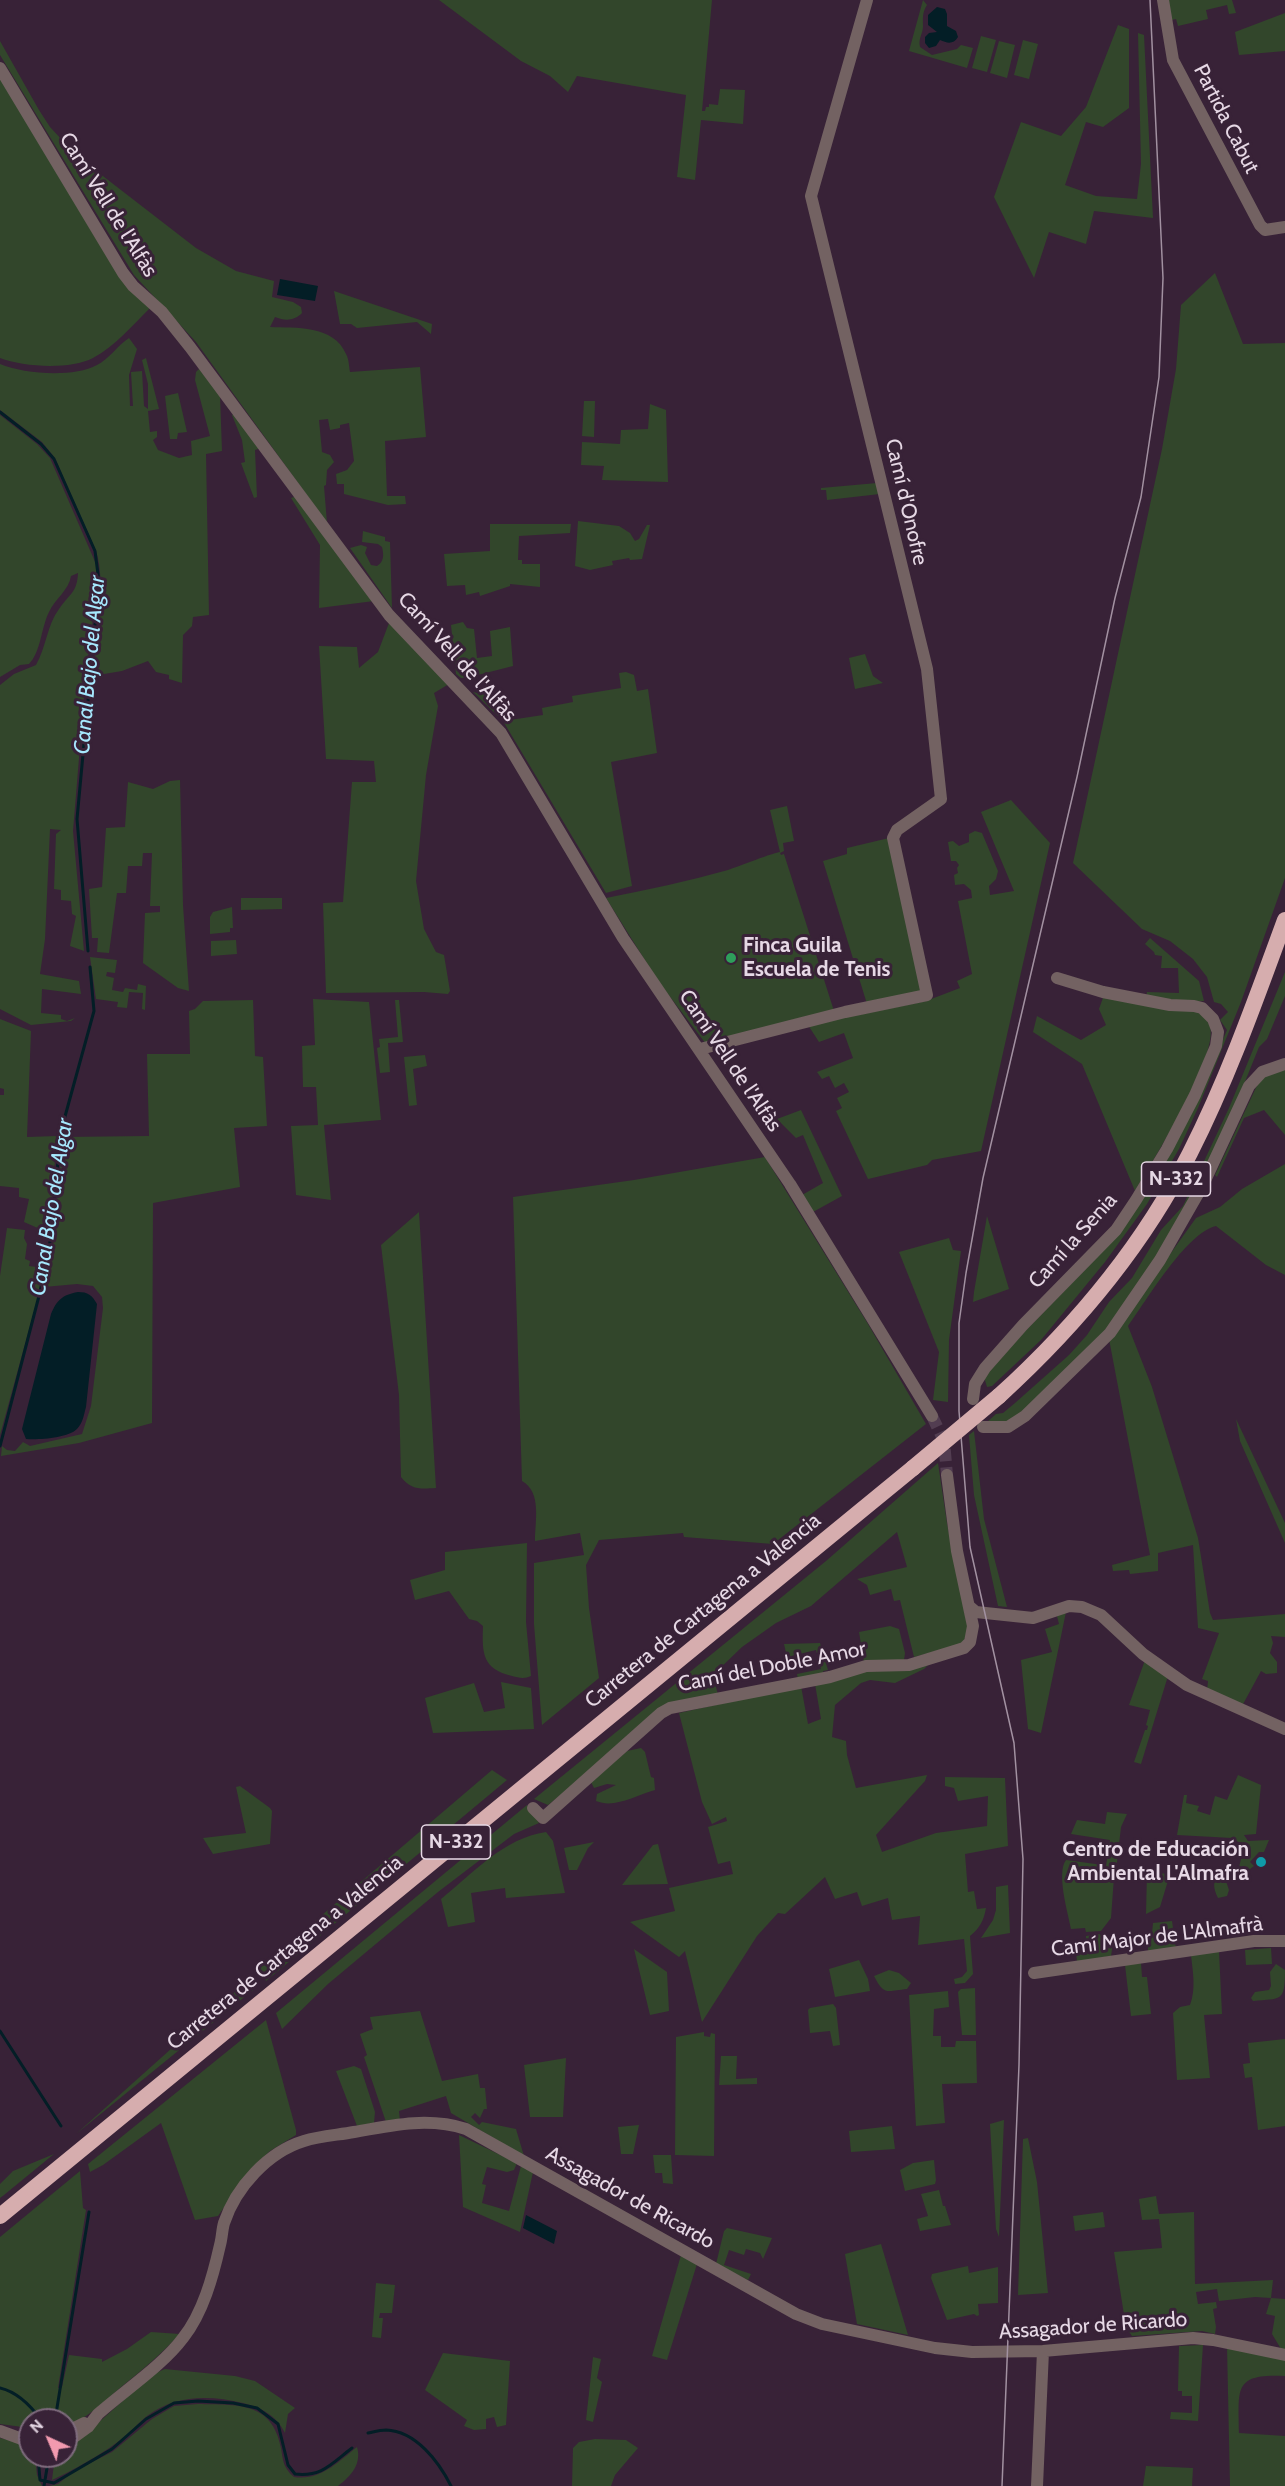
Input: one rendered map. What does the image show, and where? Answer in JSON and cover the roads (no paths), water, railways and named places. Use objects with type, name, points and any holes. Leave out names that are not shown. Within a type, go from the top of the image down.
[{"type":"highway","name":"Carretera de Cartagena a Valencia","points":[[0,2216],[913,1468],[999,1396],[1058,1339],[1132,1249],[1181,1170],[1222,1086],[1285,920]]},
{"type":"highway","points":[[1222,1086],[1253,1030],[1285,947]]},
{"type":"street","name":"Camí d'Onofre","points":[[700,1049],[845,1012],[927,995],[893,838],[897,830],[941,799],[927,669],[811,196],[867,0]]},
{"type":"street","name":"Partida Cabut","points":[[1162,0],[1173,60],[1230,170],[1260,225],[1265,230],[1285,227]]},
{"type":"street","name":"Camí Vell de l'Alfàs","points":[[0,68],[114,260],[133,286],[162,312],[190,346],[389,615],[501,733],[624,938],[790,1184],[932,1416]]},
{"type":"street","name":"Camí la Senia","points":[[973,1399],[975,1384],[985,1368],[1116,1230],[1167,1149],[1195,1095],[1215,1046],[1218,1032],[1213,1019],[1202,1008],[1114,995],[1058,978]]},
{"type":"street","points":[[983,1427],[1008,1427],[1025,1416],[1110,1333],[1160,1260],[1203,1185],[1249,1086],[1262,1072],[1285,1064]]},
{"type":"street","points":[[947,1475],[957,1551],[973,1626]]},
{"type":"street","points":[[969,1606],[976,1612],[1034,1618],[1069,1606],[1082,1607],[1096,1612],[1143,1654],[1187,1685],[1285,1729]]},
{"type":"street","points":[[973,1626],[978,1618],[986,1613]]},
{"type":"street","name":"Camí del Doble Amor","points":[[533,1808],[543,1818],[661,1713],[670,1708],[830,1677],[866,1666],[909,1665],[964,1648],[970,1642],[973,1626]]},
{"type":"street","name":"Camí Major de L'Almafrà","points":[[1034,1973],[1254,1941],[1285,1941]]},
{"type":"street","name":"Assagador de Ricardo","points":[[78,2434],[183,2338],[204,2297],[224,2224],[233,2204],[245,2185],[262,2166],[283,2150],[305,2140],[424,2122],[446,2122],[466,2129],[804,2317],[822,2324],[934,2348],[972,2352],[1043,2350],[1193,2338],[1285,2355]]},
{"type":"street","points":[[1038,2486],[1043,2350]]},
{"type":"street","name":"Assagador de Ricardo","points":[[78,2425],[98,2414]]},
{"type":"street","points":[[0,2431],[18,2432]]},
{"type":"street","points":[[0,2431],[18,2438]]},
{"type":"water","points":[[937,7],[945,9],[947,26],[956,31],[958,37],[950,43],[940,40],[936,46],[929,48],[925,43],[925,37],[929,33],[937,32],[928,25],[928,15]]},
{"type":"water","points":[[280,279],[318,286],[315,301],[277,295]]},
{"type":"water","points":[[78,1292],[89,1295],[97,1304],[86,1407],[81,1424],[73,1432],[60,1436],[26,1439],[22,1429],[51,1314],[61,1299]]},
{"type":"water","points":[[526,2215],[557,2231],[554,2244],[523,2228]]},
{"type":"waterway","name":"Canal Bajo del Algar","points":[[0,412],[41,444],[54,459],[95,551],[99,582],[77,819],[88,951]]},
{"type":"waterway","name":"Canal Bajo del Algar","points":[[0,1446],[40,1292],[50,1242],[61,1131],[94,1011],[90,967]]},
{"type":"waterway","name":"Canal Bajo del Algar","points":[[0,2031],[61,2126]]},
{"type":"waterway","name":"Canal Bajo del Algar","points":[[57,2408],[89,2212]]},
{"type":"waterway","points":[[0,2388],[23,2400],[31,2408]]},
{"type":"waterway","points":[[39,2468],[40,2480],[54,2483],[112,2449],[146,2419],[174,2403],[198,2401],[233,2403],[257,2408],[278,2424],[288,2465],[295,2474],[312,2473],[326,2468],[352,2448]]},
{"type":"waterway","points":[[368,2433],[384,2430],[397,2432],[417,2442],[440,2467],[451,2486]]},
{"type":"waterway","name":"Canal Bajo del Algar","points":[[44,2486],[47,2468]]},
{"type":"tunnel","points":[[932,1416],[944,1441],[947,1475]]},
{"type":"tram line","points":[[1002,2486],[1019,2065],[1023,1859],[1014,1743],[970,1547],[959,1411],[959,1323],[983,1178],[1077,777],[1115,598],[1141,497],[1159,377],[1163,278],[1150,0]]},
{"type":"place","name":"Finca Guila Escuela de Tenis","points":[[731,958]]},
{"type":"place","name":"Centro de Educación Ambiental L'Almafra","points":[[1261,1862]]}]
